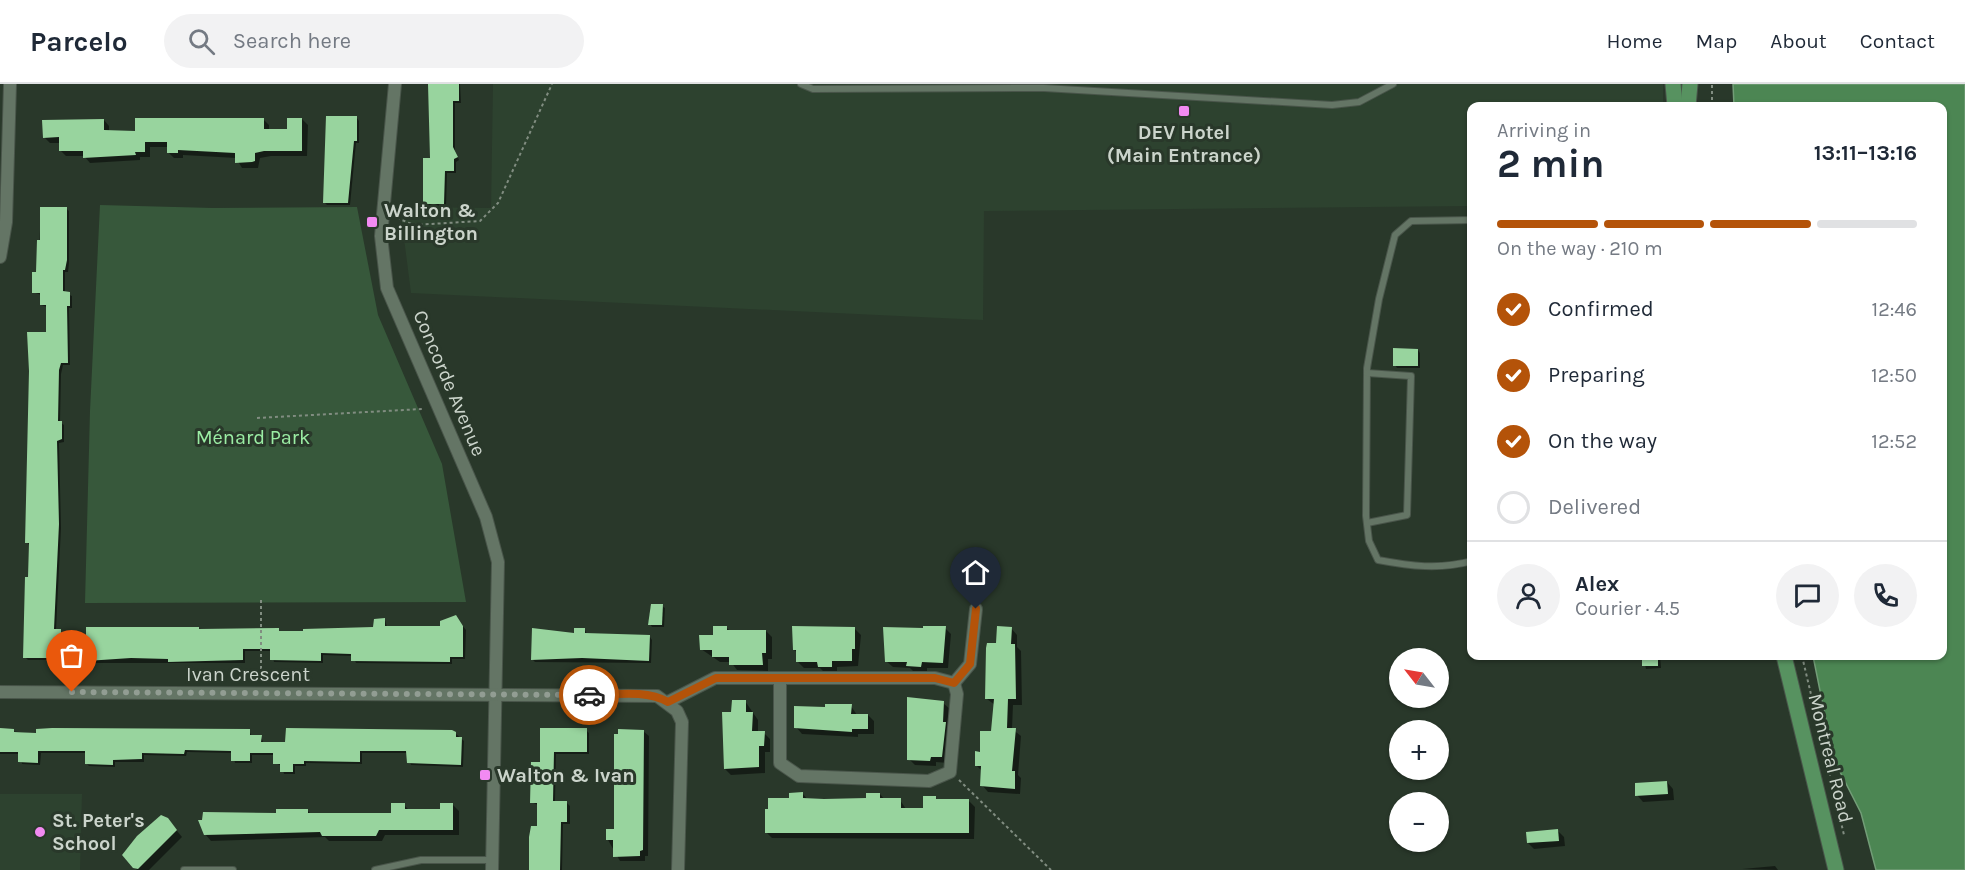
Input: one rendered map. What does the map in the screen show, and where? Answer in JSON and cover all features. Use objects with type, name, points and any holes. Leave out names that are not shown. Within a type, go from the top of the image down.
[{"type":"main road","points":[[1672,84],[1674,102]]},
{"type":"main road","points":[[1688,102],[1690,84]]},
{"type":"main road","name":"Montreal Road","points":[[1785,660],[1836,870]]},
{"type":"street","points":[[0,257],[6,222],[10,84]]},
{"type":"street","name":"Concorde Avenue","points":[[395,84],[381,236],[387,288],[486,517],[498,562],[492,865]]},
{"type":"street","points":[[954,683],[970,664],[976,609]]},
{"type":"street","points":[[678,870],[682,722],[677,711],[668,702],[716,678],[780,680],[935,678],[954,683]]},
{"type":"street","points":[[780,680],[780,763],[799,776],[929,781],[951,772],[957,694],[954,683]]},
{"type":"street","name":"Ivan Crescent","points":[[0,692],[646,695],[657,696],[668,702]]},
{"type":"lane","points":[[801,84],[813,89],[1044,88],[1332,105],[1359,102],[1393,84]]},
{"type":"lane","points":[[1467,220],[1411,221],[1395,235],[1379,299],[1367,373],[1368,541],[1378,560],[1421,567],[1450,567],[1467,562]]},
{"type":"lane","points":[[1367,373],[1411,376],[1407,515],[1367,523]]},
{"type":"lane","points":[[375,870],[422,860],[492,865]]},
{"type":"lane","points":[[184,870],[233,870]]},
{"type":"path","points":[[397,218],[414,225],[480,221],[498,203],[552,84]]},
{"type":"path","points":[[1712,84],[1712,102]]},
{"type":"path","points":[[257,418],[422,409]]},
{"type":"path","points":[[261,600],[261,677]]},
{"type":"path","points":[[1803,660],[1845,838]]},
{"type":"path","points":[[951,772],[1051,870]]},
{"type":"shaded area","points":[[493,84],[1663,84],[1663,102],[1467,102],[1467,206],[984,211],[983,320],[411,293],[400,207],[491,208]]},
{"type":"shaded area","points":[[1733,84],[1965,84],[1965,870],[1876,870],[1861,813],[1834,760],[1814,660],[1947,660],[1947,102],[1734,102]]},
{"type":"shaded area","name":"St. Peter's School","points":[[0,794],[82,794],[80,870],[0,870]]},
{"type":"green space","name":"Ménard Park","points":[[100,205],[212,208],[357,207],[378,315],[442,464],[466,602],[85,603],[90,411]]},
{"type":"building","points":[[428,84],[459,84],[459,101],[453,101],[453,147],[458,157],[454,159],[454,171],[445,171],[444,204],[423,204],[423,158],[430,158]]},
{"type":"building","points":[[326,116],[357,116],[357,141],[354,141],[348,203],[323,203]]},
{"type":"building","points":[[135,118],[264,118],[264,129],[287,129],[287,118],[302,118],[302,151],[264,151],[255,153],[255,161],[235,163],[235,153],[178,150],[178,153],[167,153],[167,142],[145,142],[145,152],[135,152],[136,155],[83,158],[83,151],[59,151],[59,137],[43,138],[42,120],[104,119],[104,130],[135,131]]},
{"type":"building","points":[[40,207],[67,207],[67,260],[65,270],[63,270],[63,291],[70,292],[70,306],[67,306],[68,363],[61,363],[59,370],[58,421],[62,421],[62,439],[57,441],[59,524],[54,629],[61,629],[61,643],[55,643],[55,658],[23,658],[25,577],[28,577],[29,543],[25,543],[29,371],[27,332],[46,332],[46,305],[40,305],[40,293],[32,293],[32,272],[36,272],[37,240],[40,240]]},
{"type":"building","points":[[1393,348],[1418,349],[1418,366],[1393,366]]},
{"type":"building","points":[[651,604],[663,604],[662,625],[648,625]]},
{"type":"building","points":[[456,615],[463,626],[463,657],[450,657],[450,662],[351,661],[351,654],[321,653],[321,661],[270,660],[270,649],[243,649],[243,660],[168,662],[168,659],[131,658],[86,661],[86,627],[279,628],[279,631],[303,631],[303,629],[373,627],[374,619],[385,618],[385,626],[440,626],[440,621]]},
{"type":"building","points":[[713,626],[727,626],[727,630],[766,630],[766,653],[762,653],[763,665],[729,665],[729,657],[712,657],[712,650],[700,650],[699,635],[713,635]]},
{"type":"building","points":[[792,626],[855,627],[855,649],[852,649],[852,661],[832,661],[832,667],[818,667],[817,662],[796,662]]},
{"type":"building","points":[[923,626],[946,626],[943,663],[922,662],[921,667],[906,666],[907,662],[885,662],[883,627],[923,628]]},
{"type":"building","points":[[997,626],[1012,627],[1011,644],[1015,644],[1016,699],[1008,699],[1007,728],[1016,728],[1012,771],[1015,771],[1015,789],[980,786],[981,766],[975,766],[975,751],[980,752],[980,731],[991,731],[994,699],[985,699],[986,648],[987,643],[996,643]]},
{"type":"building","points":[[532,628],[574,633],[574,628],[585,628],[585,633],[650,635],[649,661],[582,658],[531,660]]},
{"type":"building","points":[[1642,660],[1658,660],[1658,666],[1642,666]]},
{"type":"building","points":[[907,697],[944,701],[943,722],[946,722],[942,757],[931,757],[930,761],[907,760]]},
{"type":"building","points":[[732,700],[746,700],[746,712],[753,712],[752,731],[765,731],[764,746],[759,746],[759,767],[724,769],[722,712],[731,712]]},
{"type":"building","points":[[825,704],[852,704],[851,714],[868,714],[868,729],[852,729],[852,732],[794,728],[794,706],[825,707]]},
{"type":"building","points":[[0,728],[14,729],[14,732],[36,733],[36,729],[52,728],[250,729],[250,735],[262,735],[261,742],[285,742],[286,728],[452,730],[456,732],[456,737],[462,737],[461,765],[407,763],[406,751],[360,751],[360,762],[304,761],[304,764],[293,764],[293,772],[280,772],[280,764],[273,764],[273,753],[250,753],[250,761],[231,761],[231,751],[185,750],[184,754],[142,753],[142,759],[113,760],[113,765],[85,764],[85,751],[38,751],[38,763],[18,762],[18,752],[0,752]]},
{"type":"building","points":[[540,728],[587,728],[587,752],[554,752],[553,801],[567,801],[567,822],[561,822],[560,870],[529,870],[531,826],[537,826],[537,803],[530,803],[531,762],[540,762]]},
{"type":"building","points":[[618,729],[644,730],[643,850],[640,851],[640,856],[613,857],[613,840],[606,840],[606,829],[614,829],[614,734],[618,734]]},
{"type":"building","points":[[1667,781],[1668,794],[1635,796],[1635,783]]},
{"type":"building","points":[[803,792],[803,798],[824,799],[866,798],[866,793],[880,793],[880,798],[901,798],[901,808],[923,808],[923,796],[936,796],[936,799],[969,799],[969,833],[765,833],[765,809],[768,809],[768,798],[789,798],[789,793]]},
{"type":"building","points":[[391,803],[405,803],[405,809],[440,809],[440,803],[453,803],[453,830],[379,830],[376,836],[322,836],[320,832],[204,835],[198,820],[202,820],[203,812],[276,813],[276,809],[308,809],[308,813],[391,813]]},
{"type":"building","points":[[161,815],[168,818],[177,830],[138,869],[133,868],[122,855],[137,836]]},
{"type":"building","points":[[1558,829],[1559,841],[1527,843],[1526,832]]},
{"type":"way so far","points":[[72,692],[589,695]]},
{"type":"place","name":"DEV Hotel (Main Entrance)","points":[[1184,111]]},
{"type":"place","name":"Walton & Billington","points":[[372,222]]},
{"type":"place","name":"Walton & Ivan","points":[[485,775]]},
{"type":"place","name":"St. Peter's School","points":[[40,832]]},
{"type":"route","points":[[589,695],[646,695],[657,696],[668,702],[716,678],[780,680],[935,678],[954,683],[970,664],[976,609]]}]
